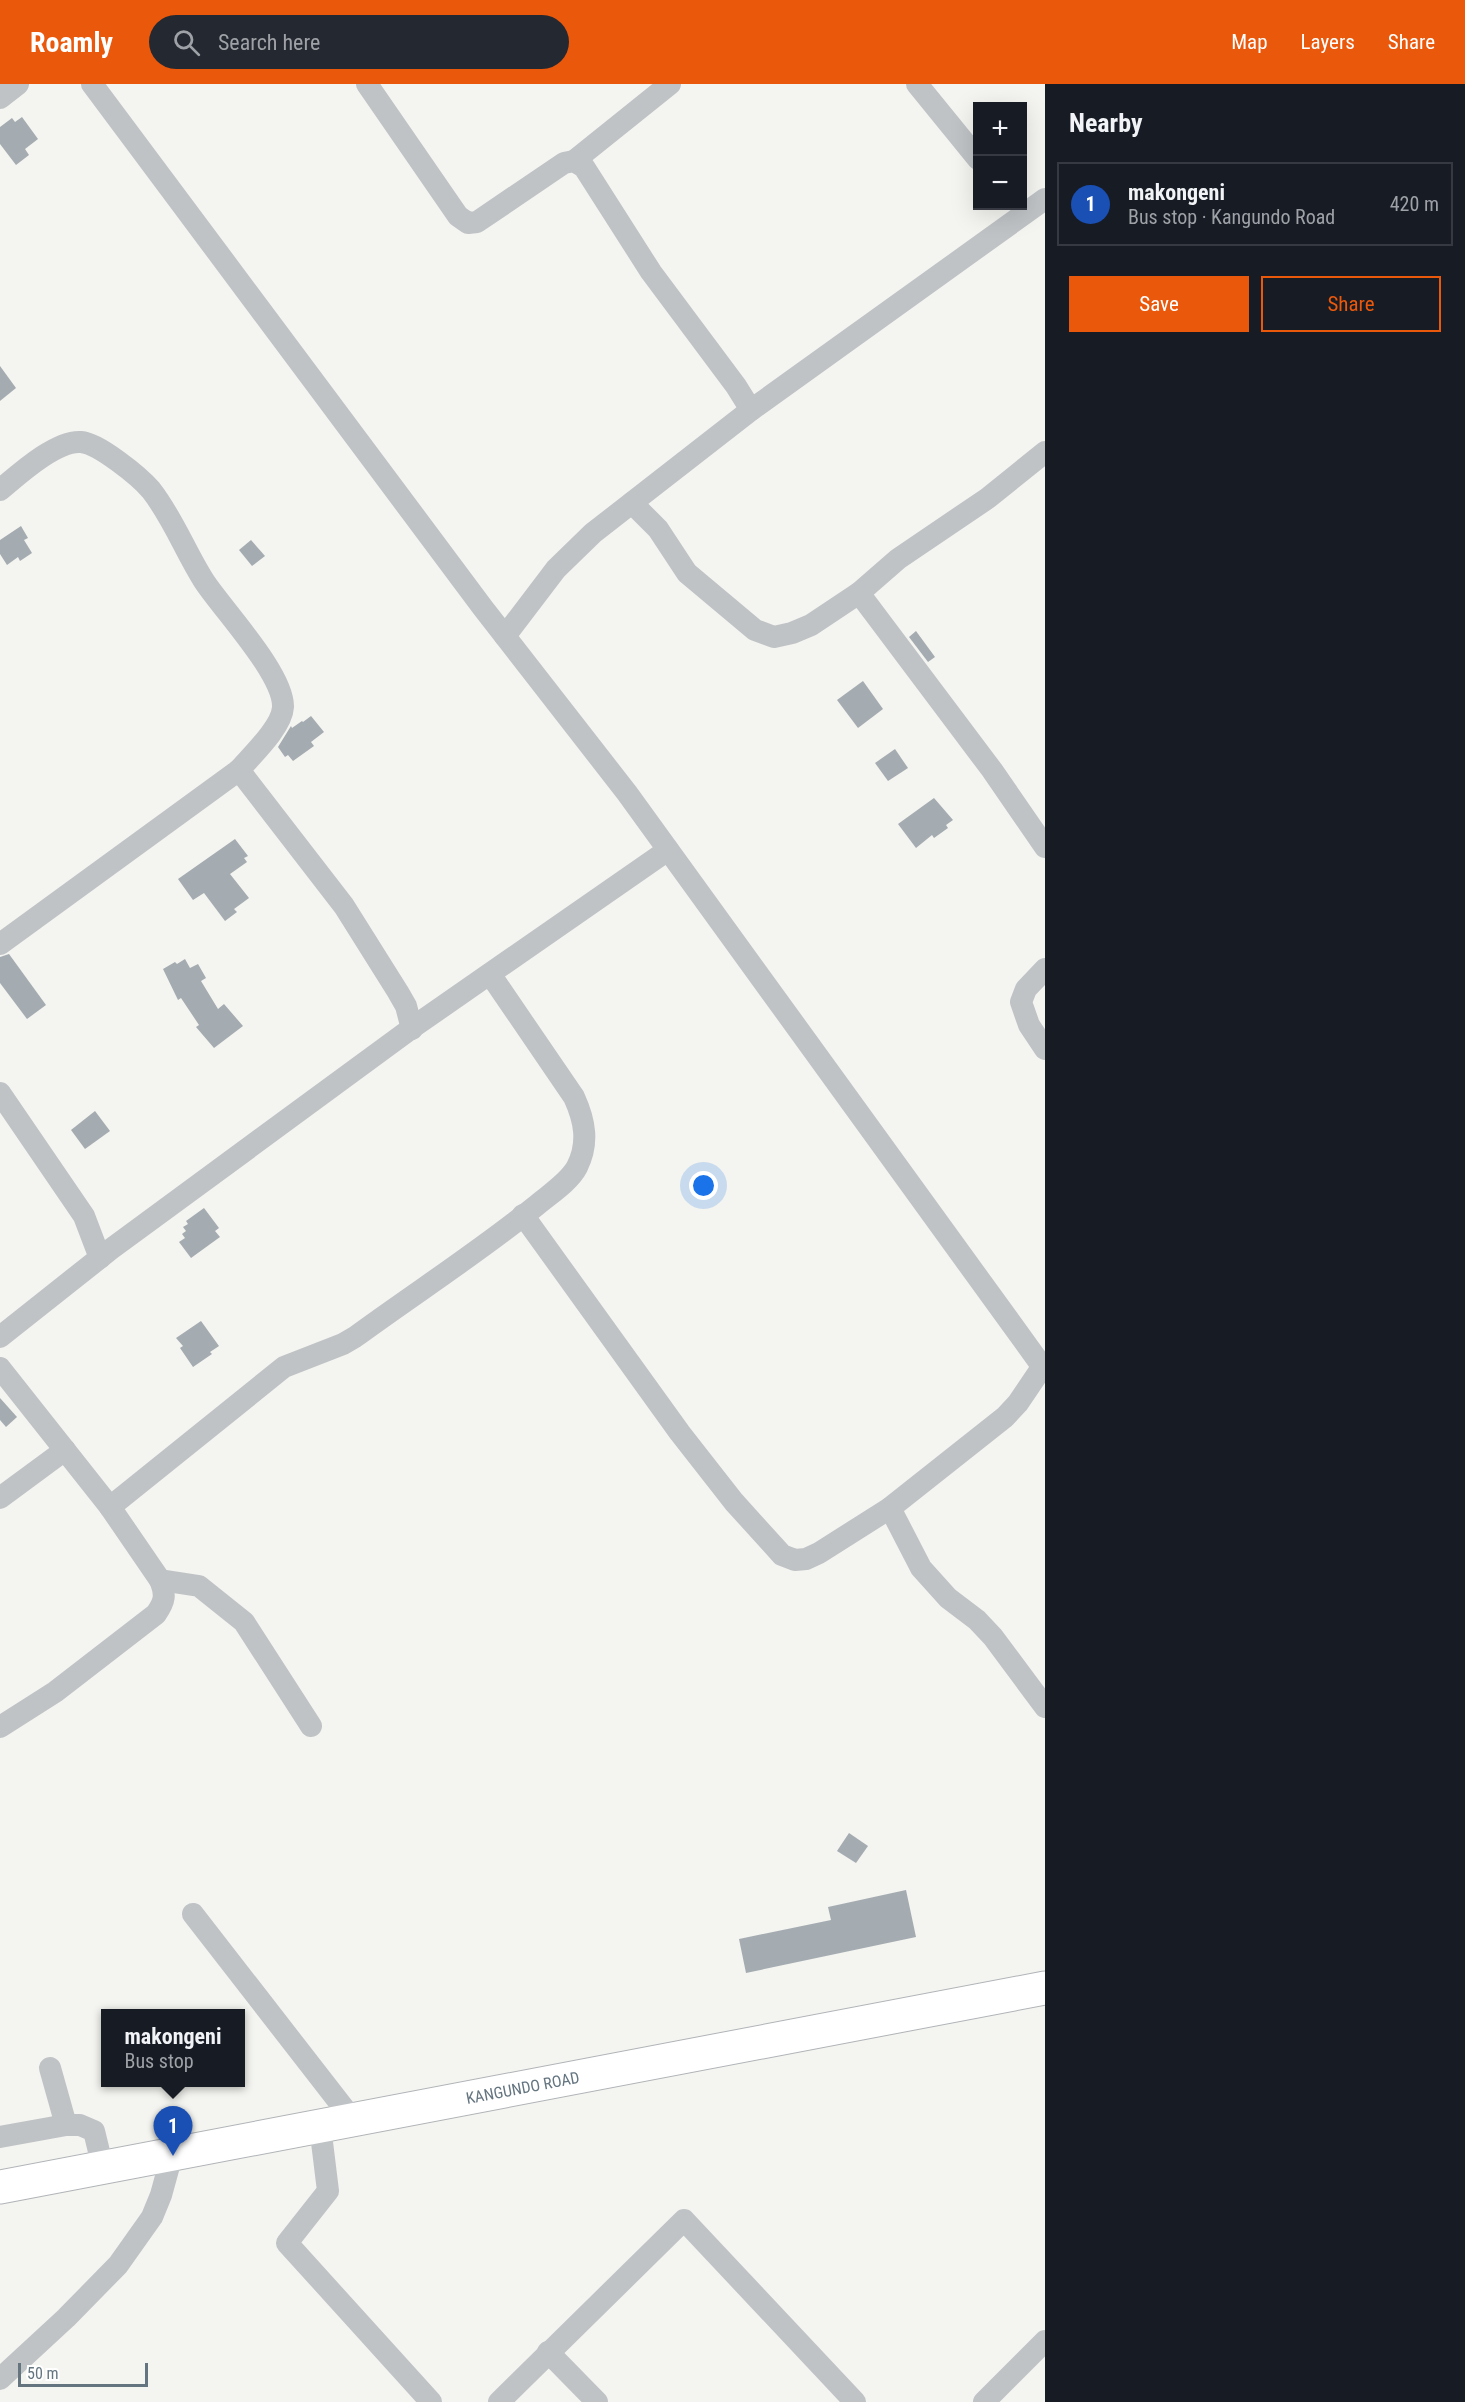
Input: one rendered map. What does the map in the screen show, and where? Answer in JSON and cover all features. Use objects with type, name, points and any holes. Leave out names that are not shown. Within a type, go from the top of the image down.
[{"type":"highway","name":"KANGUNDO ROAD","points":[[0,2187],[1045,1988]]},
{"type":"street","points":[[0,98],[18,84]]},
{"type":"street","points":[[92,84],[668,850],[1044,1364],[1018,1403],[1005,1417],[890,1508],[819,1553],[806,1559],[795,1560],[782,1555],[734,1502],[687,1441],[524,1215]]},
{"type":"street","points":[[366,84],[458,216],[468,223],[477,222],[564,163],[574,161],[670,84]]},
{"type":"street","points":[[917,84],[976,156]]},
{"type":"street","points":[[574,161],[584,167],[651,272],[736,386],[751,410]]},
{"type":"street","points":[[1027,207],[1045,199]]},
{"type":"street","points":[[505,636],[556,569],[594,533],[751,410],[1019,210]]},
{"type":"street","points":[[0,489],[29,466],[66,444],[80,442],[91,444],[130,471],[150,490],[170,518],[205,582],[265,662],[278,689],[283,706],[279,721],[240,770],[0,944]]},
{"type":"street","points":[[632,503],[658,529],[687,573],[755,630],[774,637],[811,625],[859,593],[898,559],[988,498],[1045,452]]},
{"type":"street","points":[[859,593],[992,770],[1045,847]]},
{"type":"street","points":[[240,770],[344,906],[406,1006],[412,1029]]},
{"type":"street","points":[[0,1337],[100,1258],[412,1029],[668,850]]},
{"type":"street","points":[[1045,969],[1026,989],[1021,1002],[1029,1025],[1045,1049]]},
{"type":"street","points":[[110,1506],[284,1367],[355,1337],[524,1215],[576,1170],[583,1153],[585,1130],[583,1116],[574,1097],[490,974]]},
{"type":"street","points":[[0,1093],[84,1216],[100,1258]]},
{"type":"street","points":[[0,1368],[110,1506],[160,1580],[165,1593],[164,1603],[156,1614],[98,1660],[0,1727]]},
{"type":"street","points":[[0,1498],[65,1450]]},
{"type":"street","points":[[890,1508],[921,1568],[948,1598],[993,1637],[1045,1707]]},
{"type":"street","points":[[160,1580],[199,1586],[244,1622],[311,1726]]},
{"type":"street","points":[[194,1914],[353,2121]]},
{"type":"street","points":[[50,2068],[66,2125]]},
{"type":"street","points":[[0,2137],[66,2125],[80,2125],[94,2131],[103,2168]]},
{"type":"street","points":[[320,2127],[328,2191],[286,2243],[432,2402]]},
{"type":"street","points":[[0,2379],[66,2318],[118,2265],[152,2217],[172,2155]]},
{"type":"street","points":[[499,2402],[684,2220],[855,2402]]},
{"type":"street","points":[[984,2402],[1045,2341]]},
{"type":"street","points":[[548,2352],[597,2402]]},
{"type":"building","points":[[22,117],[38,139],[25,149],[29,155],[16,165],[0,144],[0,127],[12,118],[15,122]]},
{"type":"building","points":[[0,366],[16,388],[0,401]]},
{"type":"building","points":[[21,526],[28,538],[24,540],[32,553],[20,561],[18,557],[7,565],[0,554],[0,540]]},
{"type":"building","points":[[251,540],[265,556],[252,566],[239,550]]},
{"type":"building","points":[[916,631],[935,657],[928,662],[909,637]]},
{"type":"building","points":[[863,681],[883,709],[858,728],[837,700]]},
{"type":"building","points":[[311,716],[324,732],[311,742],[314,746],[293,761],[288,755],[285,757],[278,747],[291,726],[292,728]]},
{"type":"building","points":[[895,749],[908,768],[888,781],[875,763]]},
{"type":"building","points":[[934,798],[953,820],[946,825],[948,828],[934,838],[932,835],[916,848],[898,824]]},
{"type":"building","points":[[235,839],[248,856],[244,858],[247,862],[230,874],[249,898],[234,909],[237,912],[225,921],[204,893],[193,900],[178,879]]},
{"type":"building","points":[[9,954],[46,1005],[27,1019],[0,983],[0,957]]},
{"type":"building","points":[[185,959],[190,968],[198,964],[206,978],[201,981],[218,1009],[224,1004],[243,1026],[214,1048],[196,1027],[199,1025],[181,998],[178,1000],[163,969]]},
{"type":"building","points":[[95,1111],[110,1131],[85,1149],[71,1130]]},
{"type":"building","points":[[204,1208],[219,1228],[215,1231],[220,1237],[191,1258],[179,1242],[185,1238],[182,1234],[186,1231],[183,1227],[188,1224],[186,1221]]},
{"type":"building","points":[[201,1321],[219,1346],[210,1352],[212,1354],[193,1367],[180,1348],[183,1346],[176,1338]]},
{"type":"building","points":[[0,1398],[17,1417],[6,1427],[0,1420]]},
{"type":"building","points":[[849,1833],[868,1846],[856,1863],[837,1851]]},
{"type":"building","points":[[906,1890],[916,1937],[746,1973],[739,1939],[831,1920],[828,1907]]},
{"type":"place","name":"makongeni","points":[[173,2156]]}]
